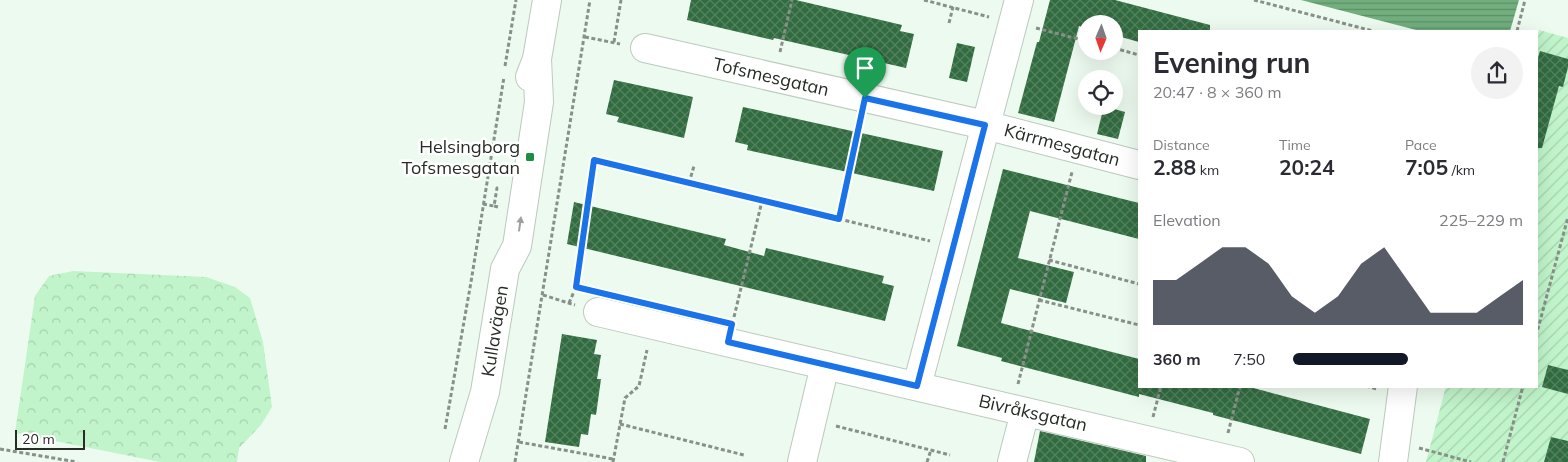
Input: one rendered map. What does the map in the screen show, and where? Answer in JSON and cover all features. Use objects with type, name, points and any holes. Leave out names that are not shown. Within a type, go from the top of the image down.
[{"type":"street","name":"Kullavägen","points":[[464,462],[485,392],[505,269],[499,243],[504,207],[522,100],[537,59],[547,0]]},
{"type":"street","points":[[917,386],[1019,0]]},
{"type":"street","name":"Tofsmesgatan","points":[[645,48],[985,125]]},
{"type":"street","name":"Kärrmesgatan","points":[[985,125],[1138,165]]},
{"type":"street","name":"Bivråksgatan","points":[[596,302],[653,325],[1231,460]]},
{"type":"street","points":[[802,462],[825,365]]},
{"type":"street","points":[[1395,453],[1403,388]]},
{"type":"street","name":"Kullavägen","points":[[485,392],[485,462]]},
{"type":"street","points":[[1012,462],[1018,410]]},
{"type":"path","points":[[445,431],[516,0]]},
{"type":"path","points":[[515,462],[590,0]]},
{"type":"path","points":[[614,42],[621,0]]},
{"type":"path","points":[[775,77],[792,0]]},
{"type":"path","points":[[924,0],[992,18]]},
{"type":"path","points":[[1254,0],[1369,30]]},
{"type":"path","points":[[1518,30],[1526,0]]},
{"type":"path","points":[[949,23],[952,7]]},
{"type":"path","points":[[1032,27],[1078,39]]},
{"type":"path","points":[[585,37],[645,48]]},
{"type":"path","points":[[1123,51],[1138,55]]},
{"type":"path","points":[[839,219],[865,98]]},
{"type":"path","points":[[1018,410],[1039,300],[1078,149]]},
{"type":"path","points":[[569,303],[576,287],[594,160],[935,242]]},
{"type":"path","points":[[689,183],[694,166]]},
{"type":"path","points":[[483,204],[496,206],[497,188],[501,188]]},
{"type":"path","points":[[728,342],[762,201]]},
{"type":"path","points":[[1538,329],[1568,217]]},
{"type":"path","points":[[1049,260],[1138,284]]},
{"type":"path","points":[[576,287],[596,302]]},
{"type":"path","points":[[543,295],[569,303],[596,302]]},
{"type":"path","points":[[1039,300],[1138,325]]},
{"type":"path","points":[[519,442],[613,460],[625,398],[638,386],[653,325]]},
{"type":"path","points":[[1147,440],[1160,388]]},
{"type":"path","points":[[1231,460],[1240,388]]},
{"type":"path","points":[[1503,462],[1522,388]]},
{"type":"path","points":[[620,424],[744,455]]},
{"type":"path","points":[[833,425],[950,455]]},
{"type":"path","points":[[0,448],[78,462]]},
{"type":"path","points":[[1395,453],[1415,448],[1471,462]]},
{"type":"path","points":[[927,462],[930,450]]},
{"type":"green space","points":[[1539,30],[1568,38],[1568,462],[1426,462],[1445,388],[1538,388]]},
{"type":"green space","points":[[73,271],[206,277],[235,287],[250,298],[263,342],[272,407],[261,425],[239,448],[237,462],[160,462],[15,433],[35,296],[49,276]]},
{"type":"shaded area","points":[[1301,0],[1519,0],[1510,30],[1416,30]]},
{"type":"building","points":[[691,0],[796,0],[902,25],[900,31],[914,34],[906,68],[687,20]]},
{"type":"building","points":[[1050,0],[1115,0],[1210,25],[1210,30],[1138,30],[1138,42],[1123,38],[1123,15],[1078,15],[1078,30],[1054,122],[1018,113],[1037,42],[1039,42]]},
{"type":"building","points":[[957,43],[975,47],[967,82],[949,78]]},
{"type":"building","points":[[1540,51],[1568,59],[1563,87],[1559,86],[1542,148],[1538,148],[1538,58]]},
{"type":"building","points":[[614,80],[693,97],[684,138],[617,122],[619,117],[606,114]]},
{"type":"building","points":[[743,107],[943,151],[934,191],[747,150],[748,145],[735,142]]},
{"type":"building","points":[[1123,111],[1125,112],[1118,139],[1097,134],[1102,115],[1123,115]]},
{"type":"building","points":[[1003,169],[1138,203],[1138,239],[1030,211],[1018,258],[1074,272],[1066,303],[1010,289],[1001,323],[1138,359],[1138,388],[1254,388],[1370,419],[1361,454],[1213,415],[1213,413],[1139,394],[1139,397],[1001,361],[1002,358],[957,346]]},
{"type":"building","points":[[574,202],[726,239],[724,245],[764,256],[766,248],[884,276],[882,283],[894,286],[885,321],[567,244]]},
{"type":"building","points":[[562,334],[597,340],[594,354],[601,355],[597,379],[601,379],[596,415],[591,414],[588,435],[581,434],[579,447],[545,442]]},
{"type":"building","points":[[1548,365],[1568,370],[1568,394],[1542,387]]},
{"type":"building","points":[[1040,431],[1146,456],[1146,462],[1034,462]]},
{"type":"building","points":[[1551,437],[1568,441],[1568,462],[1544,462]]},
{"type":"place","name":"Helsingborg Tofsmesgatan","points":[[530,157]]},
{"type":"route","points":[[865,98],[985,125],[917,386],[728,342],[732,324],[576,287],[594,160],[839,219],[865,98]]}]
